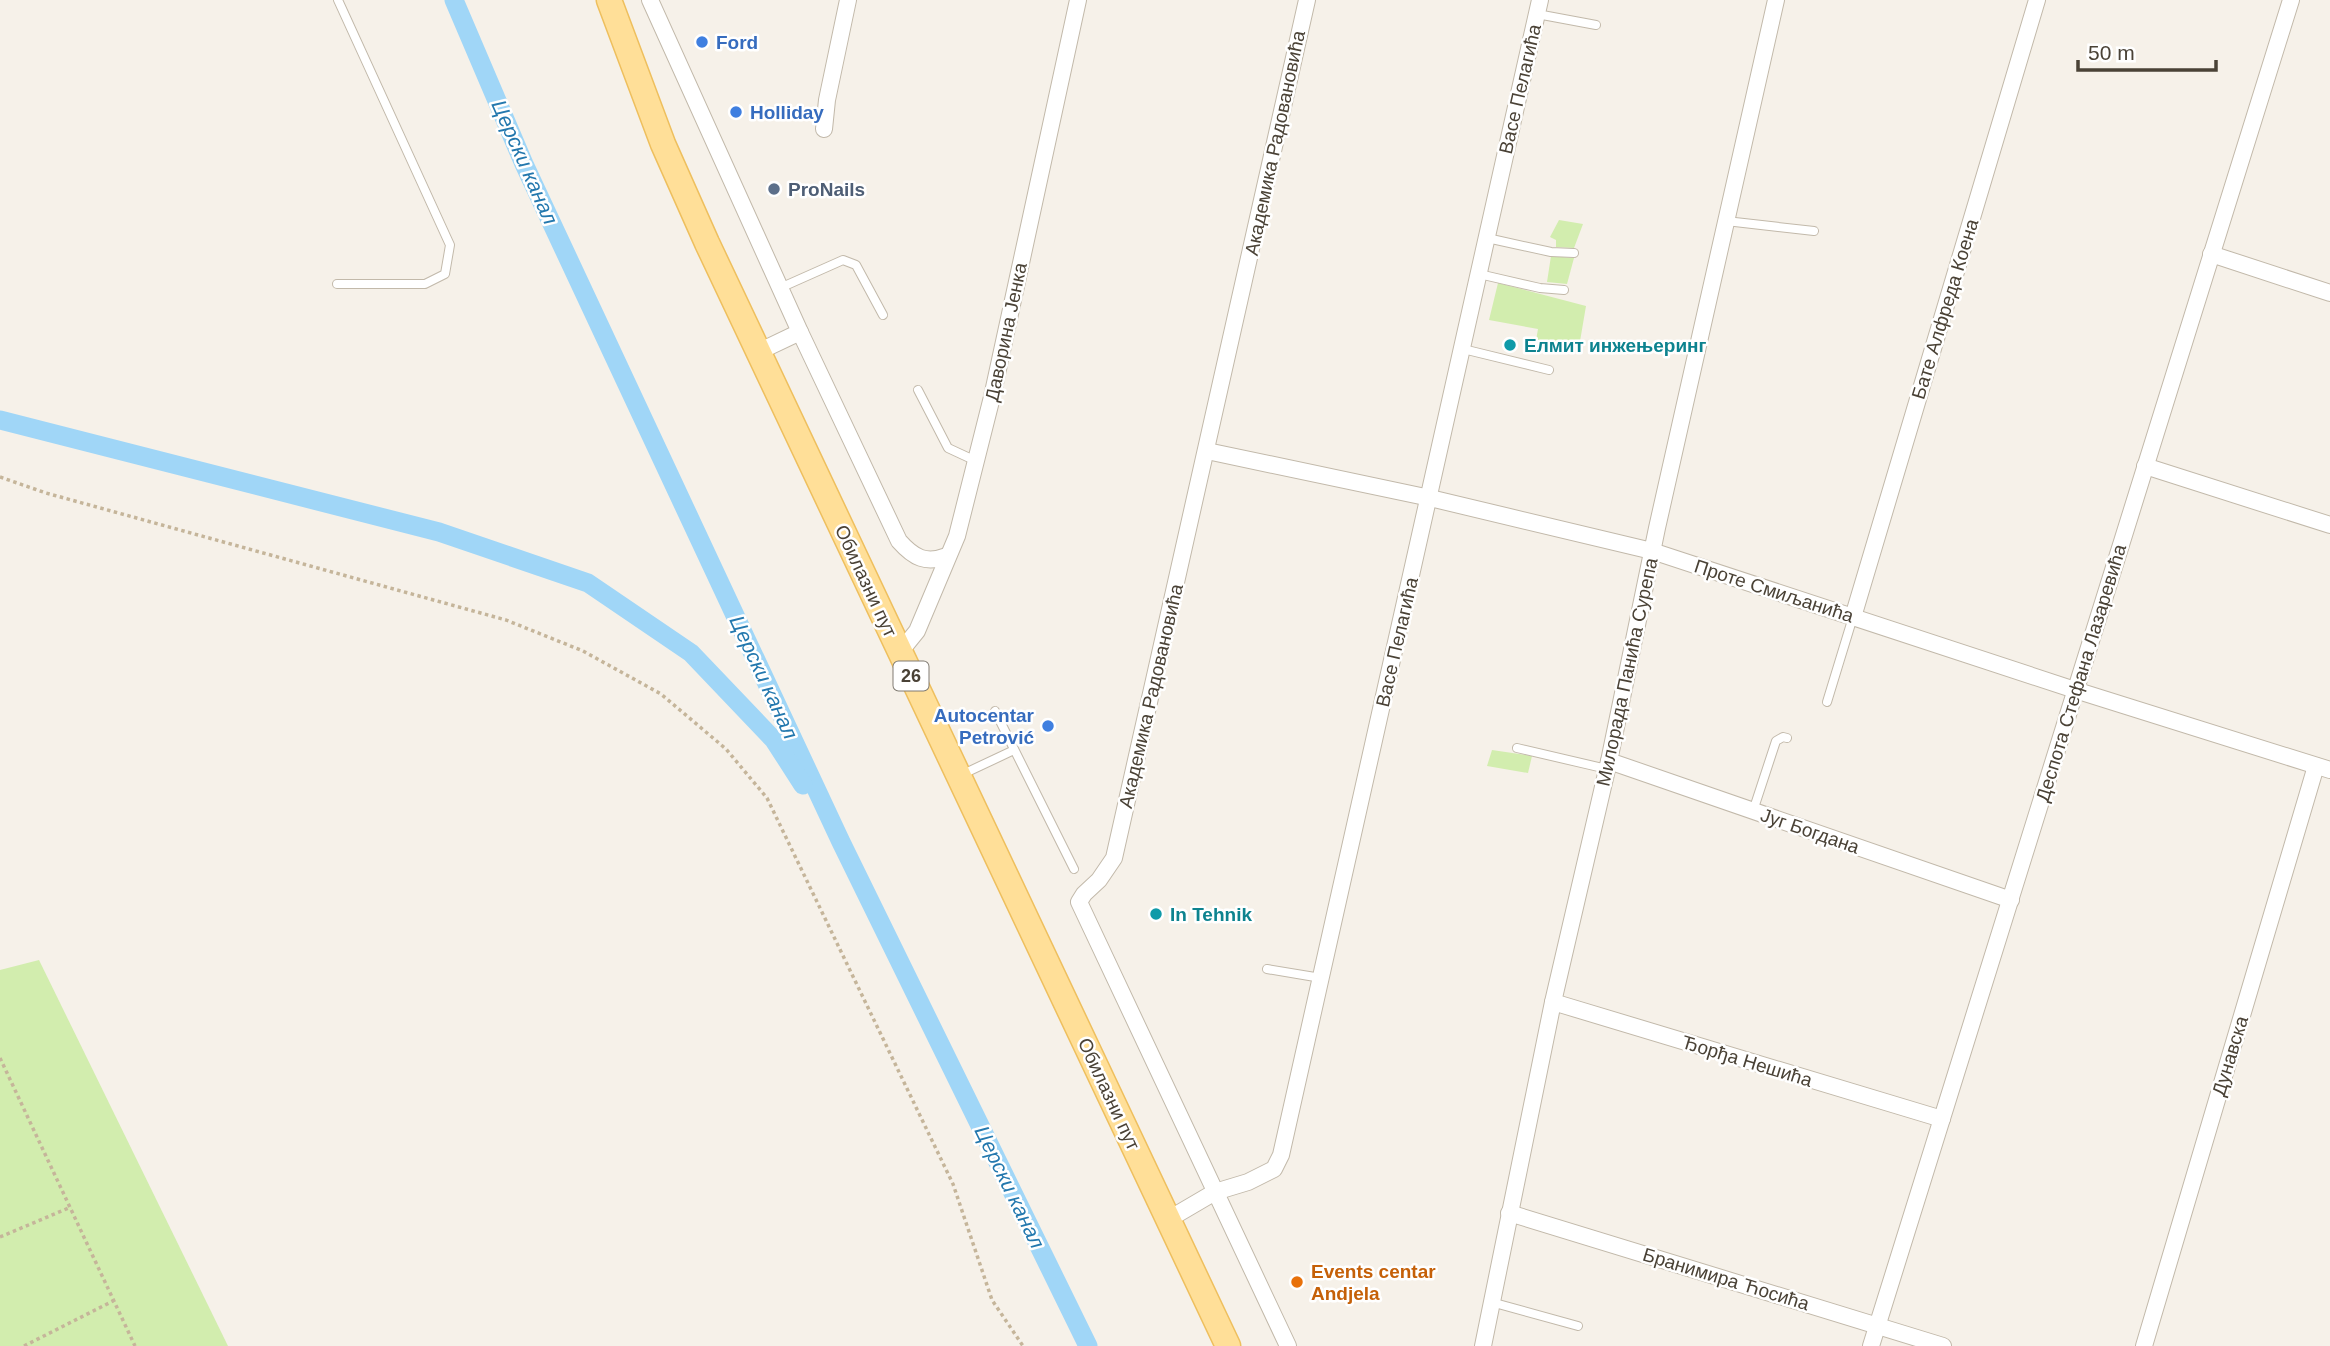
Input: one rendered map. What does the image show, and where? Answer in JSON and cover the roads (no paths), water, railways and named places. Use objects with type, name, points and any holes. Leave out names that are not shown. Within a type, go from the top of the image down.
[{"type":"main road","name":"Обилазни пут","points":[[609,0],[663,144],[758,352],[1228,1346]]},
{"type":"street","points":[[650,0],[800,332],[899,541],[916,556],[940,564]]},
{"type":"street","points":[[824,129],[827,100],[848,0]]},
{"type":"street","name":"Даворина Јенка","points":[[900,652],[917,631],[940,564],[957,537],[992,397],[1078,0]]},
{"type":"street","name":"Академика Радовановића","points":[[1288,1346],[1079,902],[1114,858],[1307,0]]},
{"type":"street","name":"Милорада Панића Сурепа","points":[[1483,1346],[1553,1002],[1608,765],[1652,551],[1776,0]]},
{"type":"street","name":"Бате Алфреда Коена","points":[[1853,617],[2037,0]]},
{"type":"street","name":"Деспота Стефана Лазаревића","points":[[1871,1346],[2291,0]]},
{"type":"street","name":"Васе Пелагића","points":[[1169,1219],[1215,1192],[1274,1170],[1281,1155],[1539,7]]},
{"type":"street","points":[[2211,254],[2330,293]]},
{"type":"street","points":[[758,352],[800,332]]},
{"type":"street","name":"Проте Смиљанића","points":[[1207,451],[1430,498],[1652,551],[2323,768]]},
{"type":"street","points":[[2145,466],[2330,525]]},
{"type":"street","name":"Југ Богдана","points":[[1608,765],[1753,811],[2011,900]]},
{"type":"street","name":"Дунавска","points":[[2144,1346],[2323,768]]},
{"type":"street","name":"Ђорђа Нешића","points":[[1553,1002],[1942,1119]]},
{"type":"street","name":"Бранимира Ћосића","points":[[1509,1213],[1943,1346]]},
{"type":"lane","points":[[337,284],[425,284],[445,274],[450,244],[338,0]]},
{"type":"lane","points":[[1539,7],[1596,25]]},
{"type":"lane","points":[[1726,221],[1814,231]]},
{"type":"lane","points":[[1487,238],[1551,252],[1574,253]]},
{"type":"lane","points":[[780,288],[843,260],[856,265],[883,314]]},
{"type":"lane","points":[[1479,274],[1540,288],[1564,290]]},
{"type":"lane","points":[[1463,349],[1549,370]]},
{"type":"lane","points":[[918,390],[948,448],[976,461]]},
{"type":"lane","points":[[1827,702],[1853,617]]},
{"type":"lane","points":[[995,711],[1074,869]]},
{"type":"lane","points":[[1753,811],[1776,741],[1787,737]]},
{"type":"lane","points":[[1517,748],[1608,765]]},
{"type":"lane","points":[[958,776],[1014,750]]},
{"type":"lane","points":[[1267,969],[1321,978]]},
{"type":"lane","points":[[1492,1301],[1577,1326]]},
{"type":"waterway","name":"Церски канал","points":[[454,0],[524,164],[841,842],[1088,1346]]},
{"type":"waterway","points":[[0,420],[439,532],[588,583],[691,653],[774,740],[803,785]]},
{"type":"place","name":"Ford","points":[[702,42]]},
{"type":"place","name":"Holliday","points":[[736,112]]},
{"type":"place","name":"ProNails","points":[[774,189]]},
{"type":"place","name":"Елмит инжењеринг","points":[[1510,345]]},
{"type":"place","name":"Autocentar Petrović","points":[[1048,726]]},
{"type":"place","name":"In Tehnik","points":[[1156,914]]},
{"type":"place","name":"Events centar Andjela","points":[[1297,1282]]}]
